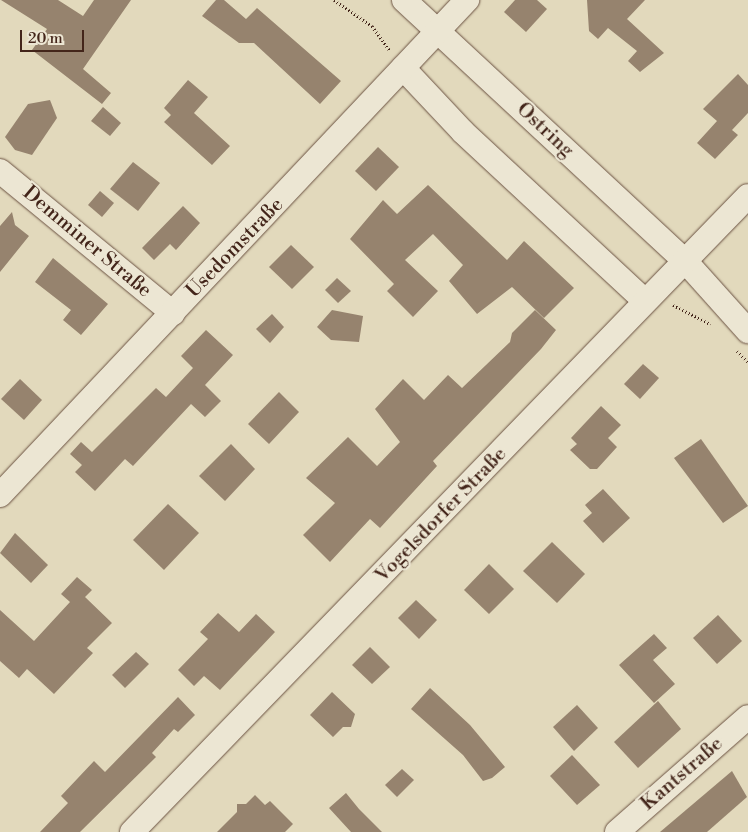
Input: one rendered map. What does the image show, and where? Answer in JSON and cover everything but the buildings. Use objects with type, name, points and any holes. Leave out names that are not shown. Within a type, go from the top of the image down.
[{"type":"street","name":"Ostring","points":[[404,0],[439,30],[686,262],[739,337]]},
{"type":"street","name":"Usedomstraße","points":[[0,494],[467,0]]},
{"type":"street","points":[[403,68],[463,132],[645,301]]},
{"type":"street","name":"Demminer Straße","points":[[0,171],[173,313]]},
{"type":"street","name":"Vogelsdorfer Straße","points":[[132,832],[748,196]]},
{"type":"street","name":"Kantstraße","points":[[617,832],[748,717]]},
{"type":"path","points":[[334,0],[382,36],[403,68]]},
{"type":"path","points":[[670,305],[717,331]]},
{"type":"path","points":[[739,337],[748,362]]}]
